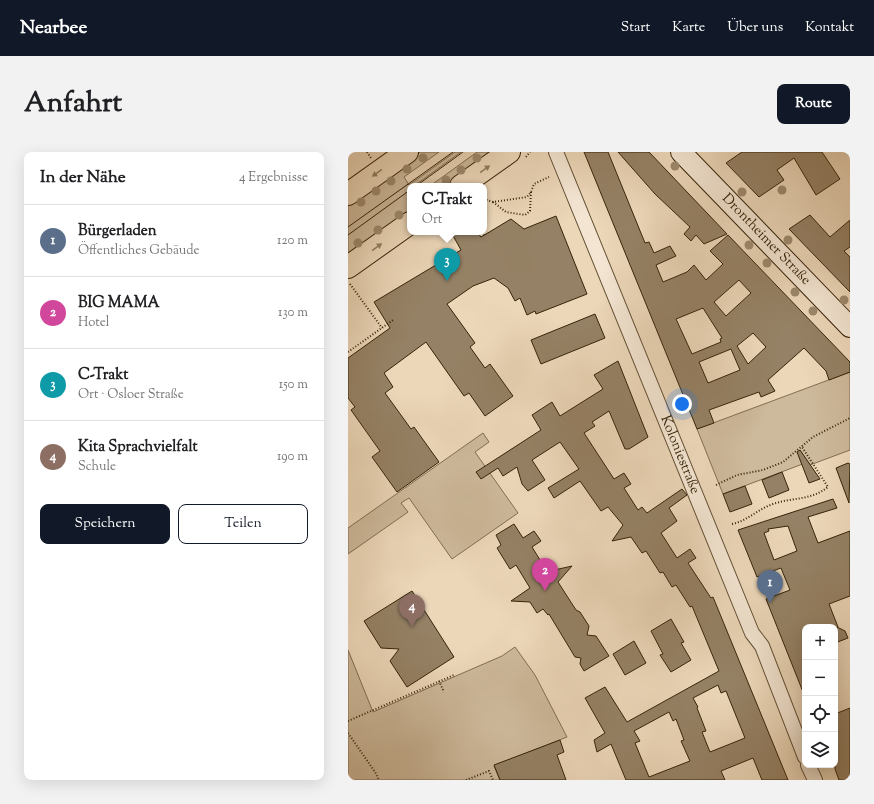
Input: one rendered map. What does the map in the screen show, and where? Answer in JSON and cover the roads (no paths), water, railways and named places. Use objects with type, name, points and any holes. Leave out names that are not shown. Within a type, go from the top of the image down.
[{"type":"main road","points":[[348,194],[407,152]]},
{"type":"main road","points":[[465,183],[509,152]]},
{"type":"main road","name":"Drontheimer Straße","points":[[681,152],[850,327]]},
{"type":"main road","points":[[348,267],[407,225]]},
{"type":"street","name":"Koloniestraße","points":[[556,152],[752,633],[762,646],[802,748]]},
{"type":"street","points":[[809,768],[814,780]]},
{"type":"tram line","points":[[410,183],[453,152]]},
{"type":"tram line","points":[[420,183],[463,152]]},
{"type":"tram line","points":[[348,227],[407,185]]},
{"type":"tram line","points":[[348,235],[407,192]]},
{"type":"place","name":"C-Trakt","points":[[447,281]]},
{"type":"place","name":"BIG MAMA","points":[[545,591]]},
{"type":"place","name":"Bürgerladen","points":[[770,603]]},
{"type":"place","name":"Kita Sprachvielfalt","points":[[412,627]]}]
